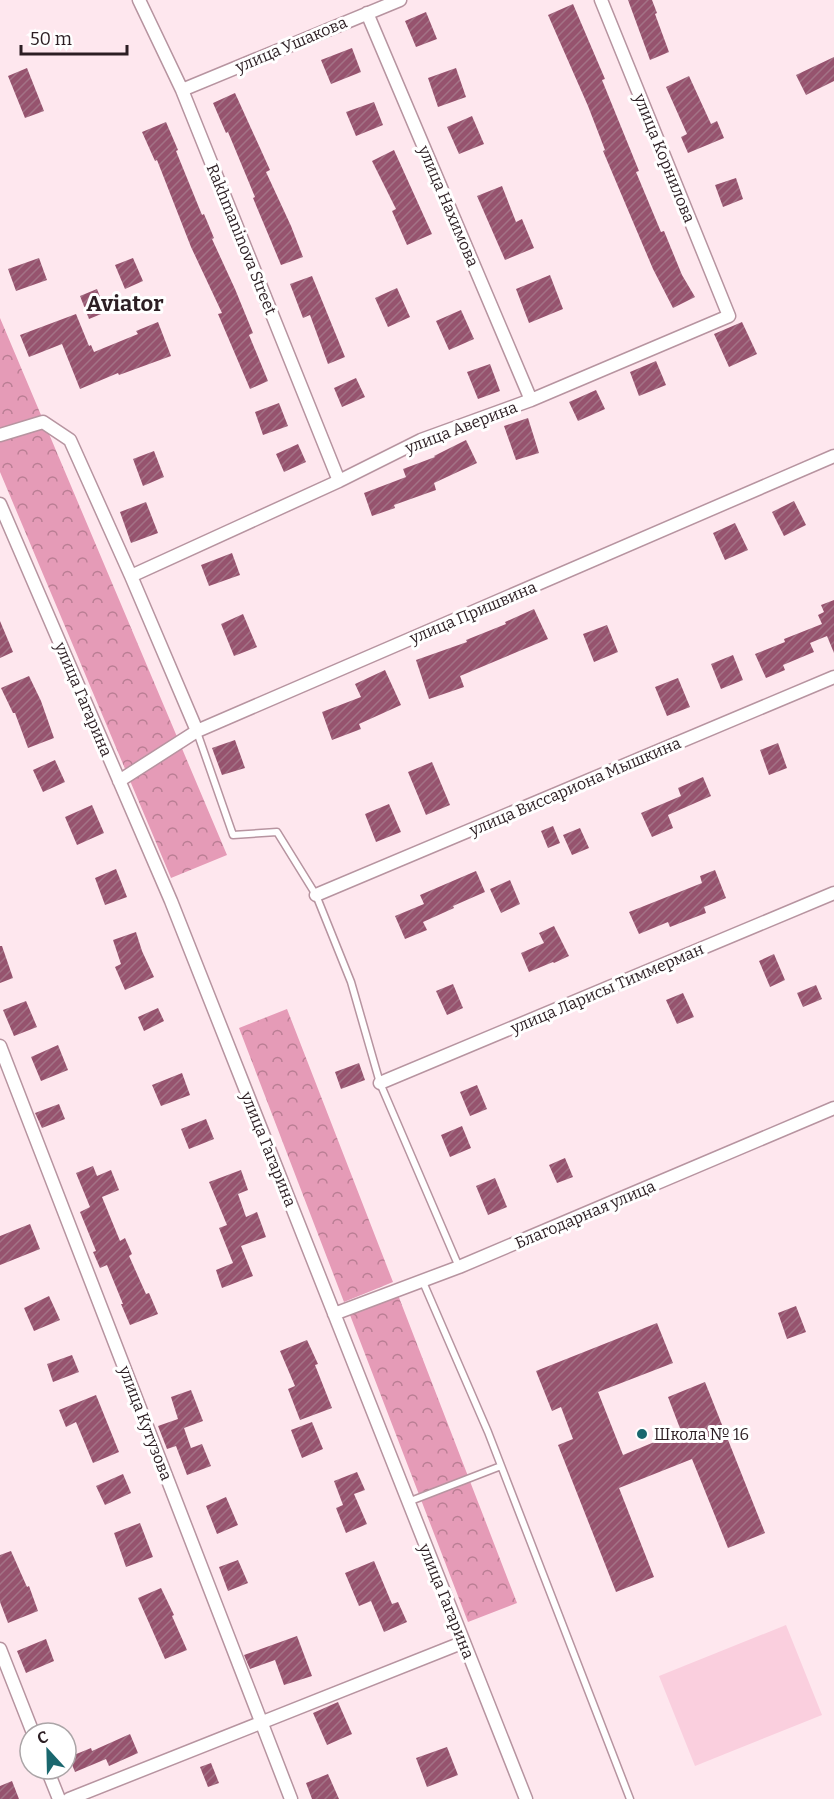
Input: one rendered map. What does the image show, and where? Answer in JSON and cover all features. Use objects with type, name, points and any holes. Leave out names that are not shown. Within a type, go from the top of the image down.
[{"type":"street","name":"Rakhmaninova Street","points":[[139,0],[182,90],[339,481]]},
{"type":"street","name":"улица Ушакова","points":[[182,90],[399,0]]},
{"type":"street","name":"улица Корнилова","points":[[601,0],[729,316]]},
{"type":"street","name":"улица Нахимова","points":[[367,13],[531,400]]},
{"type":"street","name":"улица Аверина","points":[[131,576],[339,481],[421,440],[531,400],[729,316]]},
{"type":"street","points":[[0,435],[44,422],[70,440],[197,731]]},
{"type":"street","name":"улица Пришвина","points":[[119,781],[197,731],[834,456]]},
{"type":"street","name":"улица Гагарина","points":[[0,504],[171,901],[526,1799]]},
{"type":"street","name":"улица Виссариона Мышкина","points":[[316,895],[834,677]]},
{"type":"street","name":"улица Ларисы Тиммерман","points":[[380,1083],[834,892]]},
{"type":"street","name":"улица Кутузова","points":[[0,1046],[291,1799]]},
{"type":"street","name":"Благодарная улица","points":[[334,1314],[459,1268],[834,1108]]},
{"type":"street","points":[[69,1799],[464,1642]]},
{"type":"street","points":[[0,1649],[28,1721]]},
{"type":"street","points":[[52,1781],[59,1799]]},
{"type":"lane","points":[[197,731],[233,835],[277,832],[316,895],[351,982],[380,1083],[459,1268]]},
{"type":"lane","points":[[423,1281],[501,1466],[630,1799]]},
{"type":"lane","points":[[408,1502],[501,1466]]},
{"type":"green space","points":[[0,318],[227,855],[171,878],[0,472]]},
{"type":"green space","points":[[287,1009],[393,1282],[344,1302],[239,1028]]},
{"type":"green space","points":[[398,1295],[517,1603],[468,1622],[350,1315]]},
{"type":"shaded area","points":[[786,1625],[822,1715],[695,1766],[659,1676]]},
{"type":"building","points":[[628,0],[652,0],[669,52],[650,60]]},
{"type":"building","points":[[573,4],[605,79],[602,80],[639,171],[636,172],[661,232],[664,231],[682,275],[695,297],[673,308],[653,269],[603,151],[605,150],[588,106],[548,15]]},
{"type":"building","points":[[426,12],[437,39],[416,47],[405,21]]},
{"type":"building","points":[[352,48],[361,72],[331,84],[321,60]]},
{"type":"building","points":[[834,57],[834,81],[806,95],[796,75]]},
{"type":"building","points":[[27,68],[44,111],[25,118],[8,76]]},
{"type":"building","points":[[456,68],[466,97],[438,107],[428,78]]},
{"type":"building","points":[[689,76],[711,124],[717,121],[724,138],[688,153],[681,137],[687,134],[666,87]]},
{"type":"building","points":[[235,93],[270,170],[266,172],[303,257],[281,265],[228,132],[226,133],[213,103]]},
{"type":"building","points":[[374,102],[383,125],[356,136],[346,112]]},
{"type":"building","points":[[472,116],[484,144],[459,154],[447,127]]},
{"type":"building","points":[[166,122],[202,215],[204,214],[214,238],[212,239],[253,333],[249,335],[268,381],[250,389],[218,314],[222,313],[191,247],[157,160],[155,161],[142,132]]},
{"type":"building","points":[[394,150],[432,234],[407,245],[392,211],[396,209],[372,161]]},
{"type":"building","points":[[736,178],[743,199],[723,207],[715,185]]},
{"type":"building","points":[[502,186],[516,222],[522,219],[534,248],[505,260],[477,196]]},
{"type":"building","points":[[39,258],[47,280],[16,291],[8,269]]},
{"type":"building","points":[[133,258],[143,281],[125,289],[115,265]]},
{"type":"building","points":[[550,275],[563,309],[529,323],[516,289]]},
{"type":"building","points":[[312,276],[345,357],[328,364],[310,315],[303,318],[290,284]]},
{"type":"building","points":[[397,288],[410,317],[388,327],[375,298]]},
{"type":"building","points":[[97,289],[106,312],[89,319],[80,296]]},
{"type":"building","points":[[461,310],[474,339],[449,350],[436,321]]},
{"type":"building","points":[[76,314],[89,346],[91,345],[94,352],[138,334],[136,331],[158,322],[171,356],[119,375],[118,373],[80,389],[62,344],[29,357],[20,335]]},
{"type":"building","points":[[742,322],[757,354],[729,367],[714,334]]},
{"type":"building","points":[[656,361],[666,385],[639,396],[630,372]]},
{"type":"building","points":[[490,364],[500,391],[478,399],[467,372]]},
{"type":"building","points":[[356,378],[365,397],[342,407],[334,388]]},
{"type":"building","points":[[596,390],[605,409],[578,421],[569,402]]},
{"type":"building","points":[[279,403],[288,426],[263,435],[255,412]]},
{"type":"building","points":[[528,418],[539,453],[516,460],[504,426]]},
{"type":"building","points":[[466,440],[477,463],[434,483],[436,490],[394,505],[395,508],[372,516],[364,493],[406,477],[403,469],[435,457]]},
{"type":"building","points":[[298,444],[306,462],[284,472],[276,454]]},
{"type":"building","points":[[154,451],[164,477],[143,486],[133,459]]},
{"type":"building","points":[[794,501],[806,525],[784,536],[772,512]]},
{"type":"building","points":[[146,502],[158,533],[131,543],[120,512]]},
{"type":"building","points":[[735,523],[748,550],[725,560],[713,533]]},
{"type":"building","points":[[232,553],[240,575],[209,586],[201,565]]},
{"type":"building","points":[[834,600],[834,653],[827,636],[810,643],[814,652],[783,665],[785,670],[766,678],[755,654],[785,642],[784,639],[822,624],[818,615],[824,612],[821,605]]},
{"type":"building","points":[[534,609],[548,639],[460,676],[464,687],[429,699],[416,660],[467,642],[466,640],[506,624],[505,622]]},
{"type":"building","points":[[243,614],[257,647],[234,656],[221,624]]},
{"type":"building","points":[[0,621],[13,652],[0,658]]},
{"type":"building","points":[[607,625],[618,652],[594,662],[583,634]]},
{"type":"building","points":[[733,655],[743,680],[721,689],[711,664]]},
{"type":"building","points":[[385,670],[401,705],[359,724],[361,729],[332,740],[322,712],[361,697],[355,684]]},
{"type":"building","points":[[29,676],[54,738],[28,748],[15,713],[1,688]]},
{"type":"building","points":[[678,678],[690,707],[667,716],[655,687]]},
{"type":"building","points":[[235,740],[245,768],[222,775],[212,748]]},
{"type":"building","points":[[778,743],[787,768],[769,775],[760,750]]},
{"type":"building","points":[[55,760],[65,782],[43,792],[33,770]]},
{"type":"building","points":[[432,762],[450,805],[426,815],[408,772]]},
{"type":"building","points":[[703,777],[711,796],[668,815],[673,828],[652,837],[641,813],[681,796],[678,788]]},
{"type":"building","points":[[389,804],[401,832],[376,842],[365,814]]},
{"type":"building","points":[[92,805],[104,833],[77,845],[65,817]]},
{"type":"building","points":[[553,826],[560,843],[548,848],[541,831]]},
{"type":"building","points":[[580,828],[589,848],[572,855],[563,835]]},
{"type":"building","points":[[116,869],[127,897],[105,905],[95,878]]},
{"type":"building","points":[[715,870],[726,898],[704,907],[706,913],[670,927],[668,922],[639,934],[629,912],[702,883],[700,876]]},
{"type":"building","points":[[476,871],[485,892],[423,922],[427,930],[405,939],[395,916],[424,904],[420,895]]},
{"type":"building","points":[[510,880],[520,904],[501,913],[490,889]]},
{"type":"building","points":[[554,926],[569,956],[529,972],[521,953],[544,943],[539,933]]},
{"type":"building","points":[[136,932],[154,977],[125,990],[115,967],[121,964],[113,940]]},
{"type":"building","points":[[0,946],[2,946],[13,978],[0,983]]},
{"type":"building","points":[[774,954],[785,980],[770,987],[759,961]]},
{"type":"building","points":[[453,984],[463,1008],[447,1015],[436,991]]},
{"type":"building","points":[[816,985],[822,999],[803,1007],[797,993]]},
{"type":"building","points":[[683,993],[694,1017],[677,1024],[666,1000]]},
{"type":"building","points":[[26,1001],[37,1027],[14,1036],[3,1010]]},
{"type":"building","points":[[158,1008],[164,1021],[144,1031],[138,1017]]},
{"type":"building","points":[[58,1045],[68,1070],[41,1081],[31,1057]]},
{"type":"building","points":[[359,1063],[365,1080],[341,1089],[335,1072]]},
{"type":"building","points":[[182,1073],[190,1095],[161,1106],[152,1085]]},
{"type":"building","points":[[477,1085],[487,1109],[470,1116],[460,1092]]},
{"type":"building","points":[[59,1104],[65,1119],[42,1128],[35,1113]]},
{"type":"building","points":[[206,1119],[214,1139],[189,1149],[181,1129]]},
{"type":"building","points":[[462,1126],[471,1148],[450,1157],[441,1135]]},
{"type":"building","points":[[565,1158],[573,1177],[557,1183],[549,1165]]},
{"type":"building","points":[[93,1166],[97,1176],[111,1170],[119,1190],[102,1197],[120,1241],[125,1238],[132,1254],[129,1256],[158,1314],[130,1325],[107,1265],[100,1268],[93,1252],[96,1251],[80,1212],[90,1207],[76,1173]]},
{"type":"building","points":[[241,1170],[248,1190],[238,1194],[246,1217],[257,1212],[266,1237],[241,1246],[253,1276],[222,1288],[216,1270],[233,1263],[219,1228],[227,1225],[209,1182]]},
{"type":"building","points":[[495,1178],[507,1207],[488,1215],[476,1186]]},
{"type":"building","points":[[30,1224],[40,1249],[0,1265],[0,1236]]},
{"type":"building","points":[[49,1296],[60,1320],[34,1331],[24,1308]]},
{"type":"building","points":[[796,1306],[806,1332],[787,1339],[778,1313]]},
{"type":"building","points":[[657,1323],[673,1363],[598,1392],[623,1455],[681,1431],[668,1397],[705,1382],[765,1533],[728,1548],[692,1459],[619,1488],[654,1577],[616,1592],[558,1445],[573,1439],[561,1407],[552,1411],[536,1371]]},
{"type":"building","points":[[307,1340],[318,1364],[315,1365],[332,1408],[300,1420],[288,1389],[295,1386],[280,1351]]},
{"type":"building","points":[[72,1355],[79,1372],[53,1382],[47,1364]]},
{"type":"building","points":[[191,1390],[203,1421],[184,1428],[191,1448],[202,1444],[211,1466],[187,1475],[176,1446],[167,1449],[158,1426],[178,1419],[171,1397]]},
{"type":"building","points":[[96,1395],[119,1452],[93,1463],[76,1422],[66,1427],[59,1410]]},
{"type":"building","points":[[312,1422],[323,1449],[302,1458],[291,1430]]},
{"type":"building","points":[[357,1472],[365,1490],[354,1494],[367,1524],[346,1533],[336,1508],[343,1505],[334,1481]]},
{"type":"building","points":[[123,1474],[131,1493],[105,1505],[96,1486]]},
{"type":"building","points":[[226,1497],[238,1525],[217,1534],[206,1506]]},
{"type":"building","points":[[140,1523],[153,1557],[126,1567],[114,1533]]},
{"type":"building","points":[[11,1551],[27,1587],[29,1586],[38,1611],[8,1623],[0,1602],[0,1555]]},
{"type":"building","points":[[238,1560],[248,1583],[228,1591],[219,1567]]},
{"type":"building","points":[[374,1561],[392,1604],[398,1602],[407,1622],[384,1632],[371,1601],[359,1606],[345,1573]]},
{"type":"building","points":[[161,1588],[187,1650],[165,1659],[138,1598]]},
{"type":"building","points":[[297,1636],[312,1676],[284,1685],[275,1660],[250,1669],[244,1655]]},
{"type":"building","points":[[46,1639],[54,1661],[26,1673],[17,1651]]},
{"type":"building","points":[[338,1702],[352,1734],[327,1745],[313,1713]]},
{"type":"building","points":[[130,1734],[138,1753],[109,1766],[106,1759],[78,1771],[78,1753],[91,1748],[92,1751]]},
{"type":"building","points":[[447,1747],[458,1775],[427,1787],[416,1758]]},
{"type":"building","points":[[211,1763],[219,1783],[208,1787],[200,1767]]},
{"type":"building","points":[[328,1774],[339,1799],[312,1799],[306,1783]]},
{"type":"building","points":[[12,1781],[19,1799],[0,1799],[0,1786]]},
{"type":"place","name":"Школа № 16","points":[[642,1434]]},
{"type":"district","name":"Aviator","points":[[125,303]]}]
